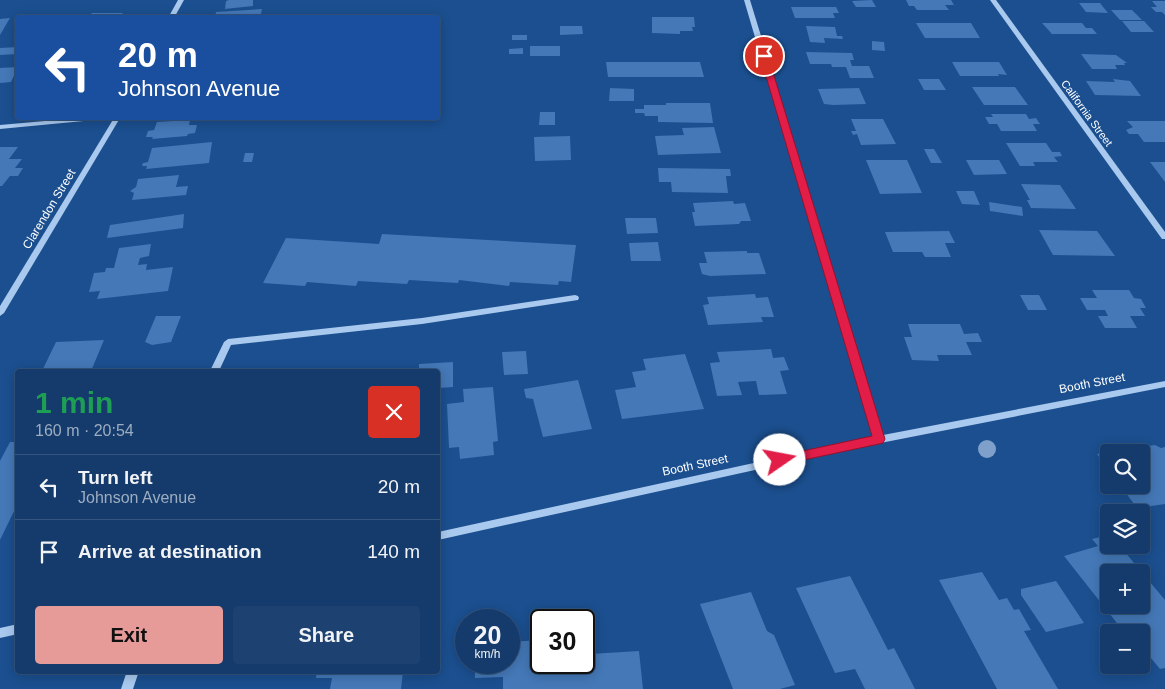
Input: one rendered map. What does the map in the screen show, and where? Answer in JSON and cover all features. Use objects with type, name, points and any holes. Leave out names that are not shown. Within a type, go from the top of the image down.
[{"type":"street","points":[[173,15],[181,0]]},
{"type":"street","points":[[747,0],[879,439]]},
{"type":"street","name":"California Street","points":[[993,0],[1165,237]]},
{"type":"street","points":[[0,127],[73,120]]},
{"type":"street","name":"Clarendon Street","points":[[0,313],[116,120]]},
{"type":"street","points":[[216,369],[228,342],[422,321],[575,298]]},
{"type":"street","name":"Booth Street","points":[[440,536],[879,439],[1165,384]]},
{"type":"street","points":[[0,633],[15,630]]},
{"type":"street","points":[[127,689],[132,674]]},
{"type":"building","points":[[253,0],[253,6],[225,9],[226,1]]},
{"type":"building","points":[[872,0],[876,7],[856,7],[852,1]]},
{"type":"building","points":[[906,0],[951,0],[954,5],[945,5],[949,10],[917,10],[914,6],[909,6]]},
{"type":"building","points":[[1152,1],[1165,1],[1165,15],[1162,12],[1156,12],[1151,7],[1157,7]]},
{"type":"building","points":[[1079,3],[1100,3],[1108,13],[1086,12]]},
{"type":"building","points":[[791,7],[836,7],[839,13],[833,13],[835,18],[795,18]]},
{"type":"building","points":[[262,9],[261,15],[216,15],[216,12]]},
{"type":"building","points":[[1111,10],[1132,10],[1142,20],[1120,20]]},
{"type":"building","points":[[92,13],[123,13],[121,15],[90,15]]},
{"type":"building","points":[[652,17],[694,17],[695,27],[692,27],[693,31],[680,31],[680,34],[652,33]]},
{"type":"building","points":[[10,18],[0,35],[0,19]]},
{"type":"building","points":[[1122,21],[1144,21],[1154,32],[1131,32]]},
{"type":"building","points":[[916,23],[971,23],[980,38],[925,38]]},
{"type":"building","points":[[1042,23],[1082,23],[1086,28],[1092,28],[1097,34],[1052,34]]},
{"type":"building","points":[[560,26],[582,26],[583,34],[560,35]]},
{"type":"building","points":[[806,26],[835,27],[837,36],[842,36],[843,39],[824,38],[825,43],[810,42]]},
{"type":"building","points":[[512,35],[527,35],[527,40],[512,40]]},
{"type":"building","points":[[872,41],[884,42],[885,51],[872,50]]},
{"type":"building","points":[[530,46],[560,46],[560,56],[530,56]]},
{"type":"building","points":[[15,47],[15,54],[0,55],[0,48]]},
{"type":"building","points":[[523,48],[523,54],[509,54],[509,49]]},
{"type":"building","points":[[806,52],[852,53],[854,60],[850,60],[852,66],[869,66],[874,78],[850,78],[846,67],[832,67],[831,64],[810,64]]},
{"type":"building","points":[[1081,54],[1116,55],[1127,63],[1124,63],[1125,65],[1115,65],[1117,69],[1092,69]]},
{"type":"building","points":[[606,62],[700,62],[704,77],[608,77]]},
{"type":"building","points":[[952,62],[999,62],[1007,75],[960,76]]},
{"type":"building","points":[[15,67],[15,73],[11,82],[0,83],[0,68]]},
{"type":"building","points":[[918,79],[939,79],[946,90],[924,90]]},
{"type":"building","points":[[1113,79],[1130,81],[1141,96],[1095,95],[1086,81],[1115,82]]},
{"type":"building","points":[[972,87],[1015,87],[1028,105],[984,105]]},
{"type":"building","points":[[610,88],[634,89],[634,101],[609,101]]},
{"type":"building","points":[[859,88],[866,104],[824,104],[818,89]]},
{"type":"building","points":[[666,103],[710,103],[713,123],[658,122],[658,116],[645,116],[644,113],[635,113],[635,109],[644,109],[644,105],[666,105]]},
{"type":"building","points":[[540,112],[555,112],[555,125],[539,125]]},
{"type":"building","points":[[991,114],[1026,114],[1029,119],[1036,118],[1040,124],[1033,124],[1037,131],[1001,131],[997,124],[989,124],[985,117],[993,117]]},
{"type":"building","points":[[851,119],[883,119],[896,144],[861,145],[857,134],[853,135],[851,131],[856,131]]},
{"type":"building","points":[[190,120],[189,125],[197,125],[195,133],[188,134],[187,136],[152,139],[153,137],[146,137],[148,131],[154,130],[157,122]]},
{"type":"building","points":[[1127,121],[1165,121],[1165,142],[1144,142],[1138,134],[1129,134],[1126,130],[1133,127]]},
{"type":"building","points":[[714,127],[721,153],[658,155],[655,136],[684,135],[682,128]]},
{"type":"building","points":[[570,136],[571,160],[535,161],[534,137]]},
{"type":"building","points":[[212,142],[209,163],[146,169],[147,166],[142,166],[143,163],[148,162],[152,148]]},
{"type":"building","points":[[1006,143],[1046,143],[1052,152],[1060,152],[1062,156],[1054,157],[1058,162],[1033,162],[1035,166],[1020,166]]},
{"type":"building","points":[[0,147],[18,147],[9,159],[22,159],[15,168],[23,168],[18,176],[10,176],[2,186],[0,186]]},
{"type":"building","points":[[924,149],[934,149],[942,163],[931,163]]},
{"type":"building","points":[[245,153],[254,153],[252,162],[243,162]]},
{"type":"building","points":[[866,160],[907,160],[922,193],[880,194]]},
{"type":"building","points":[[966,160],[999,160],[1007,174],[974,175]]},
{"type":"building","points":[[1150,162],[1165,162],[1165,182]]},
{"type":"building","points":[[658,168],[730,169],[731,176],[726,176],[728,193],[672,192],[671,182],[659,182]]},
{"type":"building","points":[[179,175],[176,187],[188,186],[186,195],[132,200],[134,193],[130,191],[136,187],[138,179]]},
{"type":"building","points":[[1021,184],[1060,185],[1076,209],[1031,208],[1027,200],[1030,200]]},
{"type":"building","points":[[956,191],[974,191],[980,205],[962,204]]},
{"type":"building","points":[[733,201],[734,204],[745,203],[751,221],[741,221],[739,224],[695,226],[692,212],[695,212],[693,203]]},
{"type":"building","points":[[989,202],[1022,207],[1023,216],[990,211]]},
{"type":"building","points":[[184,214],[183,228],[107,238],[110,225]]},
{"type":"building","points":[[625,218],[656,218],[658,233],[627,234]]},
{"type":"building","points":[[1039,230],[1097,231],[1115,256],[1053,255]]},
{"type":"building","points":[[949,231],[955,243],[945,243],[951,257],[925,257],[922,252],[893,252],[885,232]]},
{"type":"building","points":[[382,234],[576,245],[571,282],[559,281],[558,285],[510,282],[509,286],[459,280],[458,283],[409,280],[407,284],[358,281],[356,286],[307,282],[305,286],[263,283],[286,238],[379,244]]},
{"type":"building","points":[[658,242],[661,261],[631,261],[629,243]]},
{"type":"building","points":[[151,244],[149,256],[140,258],[138,265],[147,264],[146,270],[173,267],[168,291],[97,299],[100,291],[89,292],[94,273],[105,272],[106,268],[114,268],[119,248]]},
{"type":"building","points":[[747,251],[747,253],[759,253],[766,274],[710,276],[702,274],[699,263],[707,263],[704,252]]},
{"type":"building","points":[[1092,290],[1129,290],[1134,298],[1141,299],[1146,308],[1140,308],[1145,316],[1130,316],[1137,328],[1105,328],[1098,316],[1108,316],[1105,310],[1087,310],[1080,298],[1097,298]]},
{"type":"building","points":[[755,294],[756,298],[768,297],[774,317],[761,317],[763,322],[708,325],[703,305],[709,304],[707,297]]},
{"type":"building","points":[[1020,295],[1039,295],[1047,310],[1028,310]]},
{"type":"building","points":[[156,316],[181,316],[171,342],[152,345],[145,342]]},
{"type":"building","points":[[908,324],[960,324],[964,334],[978,333],[982,342],[966,342],[972,355],[937,355],[939,361],[912,360],[904,337],[912,337]]},
{"type":"building","points":[[104,340],[92,369],[43,369],[56,342]]},
{"type":"building","points":[[771,349],[773,358],[784,357],[789,370],[780,371],[787,394],[759,395],[756,381],[738,382],[742,395],[717,396],[710,363],[720,362],[717,352]]},
{"type":"building","points":[[526,351],[528,374],[504,375],[502,352]]},
{"type":"building","points":[[685,354],[704,409],[622,419],[615,390],[636,387],[632,372],[646,370],[643,359]]},
{"type":"building","points":[[453,362],[453,387],[440,388],[440,369],[419,369],[419,364]]},
{"type":"building","points":[[578,380],[592,429],[543,437],[533,399],[526,398],[524,389]]},
{"type":"building","points":[[493,387],[498,441],[493,442],[494,455],[460,459],[459,447],[449,448],[447,404],[464,402],[463,389]]},
{"type":"building","points":[[10,442],[15,442],[15,509],[0,540],[0,461]]},
{"type":"building","points":[[1150,446],[1165,447],[1165,504],[1150,506],[1150,504],[1134,504],[1127,494],[1150,494]]},
{"type":"building","points":[[1100,537],[1100,554],[1127,554],[1135,564],[1100,564],[1100,602],[1064,556],[1098,546],[1092,539]]},
{"type":"building","points":[[982,572],[999,600],[1007,598],[1014,610],[1019,609],[1031,630],[1024,631],[1058,689],[997,689],[939,580]]},
{"type":"building","points":[[850,576],[888,650],[894,648],[915,689],[865,689],[855,669],[835,673],[796,588]]},
{"type":"building","points":[[1056,581],[1084,623],[1046,632],[1021,595],[1021,589]]},
{"type":"building","points":[[1150,582],[1165,600],[1165,668],[1160,669],[1150,657],[1150,624],[1118,624],[1110,614],[1150,614]]},
{"type":"building","points":[[751,592],[767,631],[774,635],[795,685],[780,689],[733,689],[700,604]]},
{"type":"building","points":[[520,641],[530,641],[530,674],[595,674],[595,654],[639,651],[643,689],[503,689],[503,677],[475,678],[475,674],[520,674]]},
{"type":"building","points":[[317,674],[403,674],[401,689],[330,689],[332,678],[316,678]]},
{"type":"route","points":[[764,56],[879,439],[780,460]]}]
